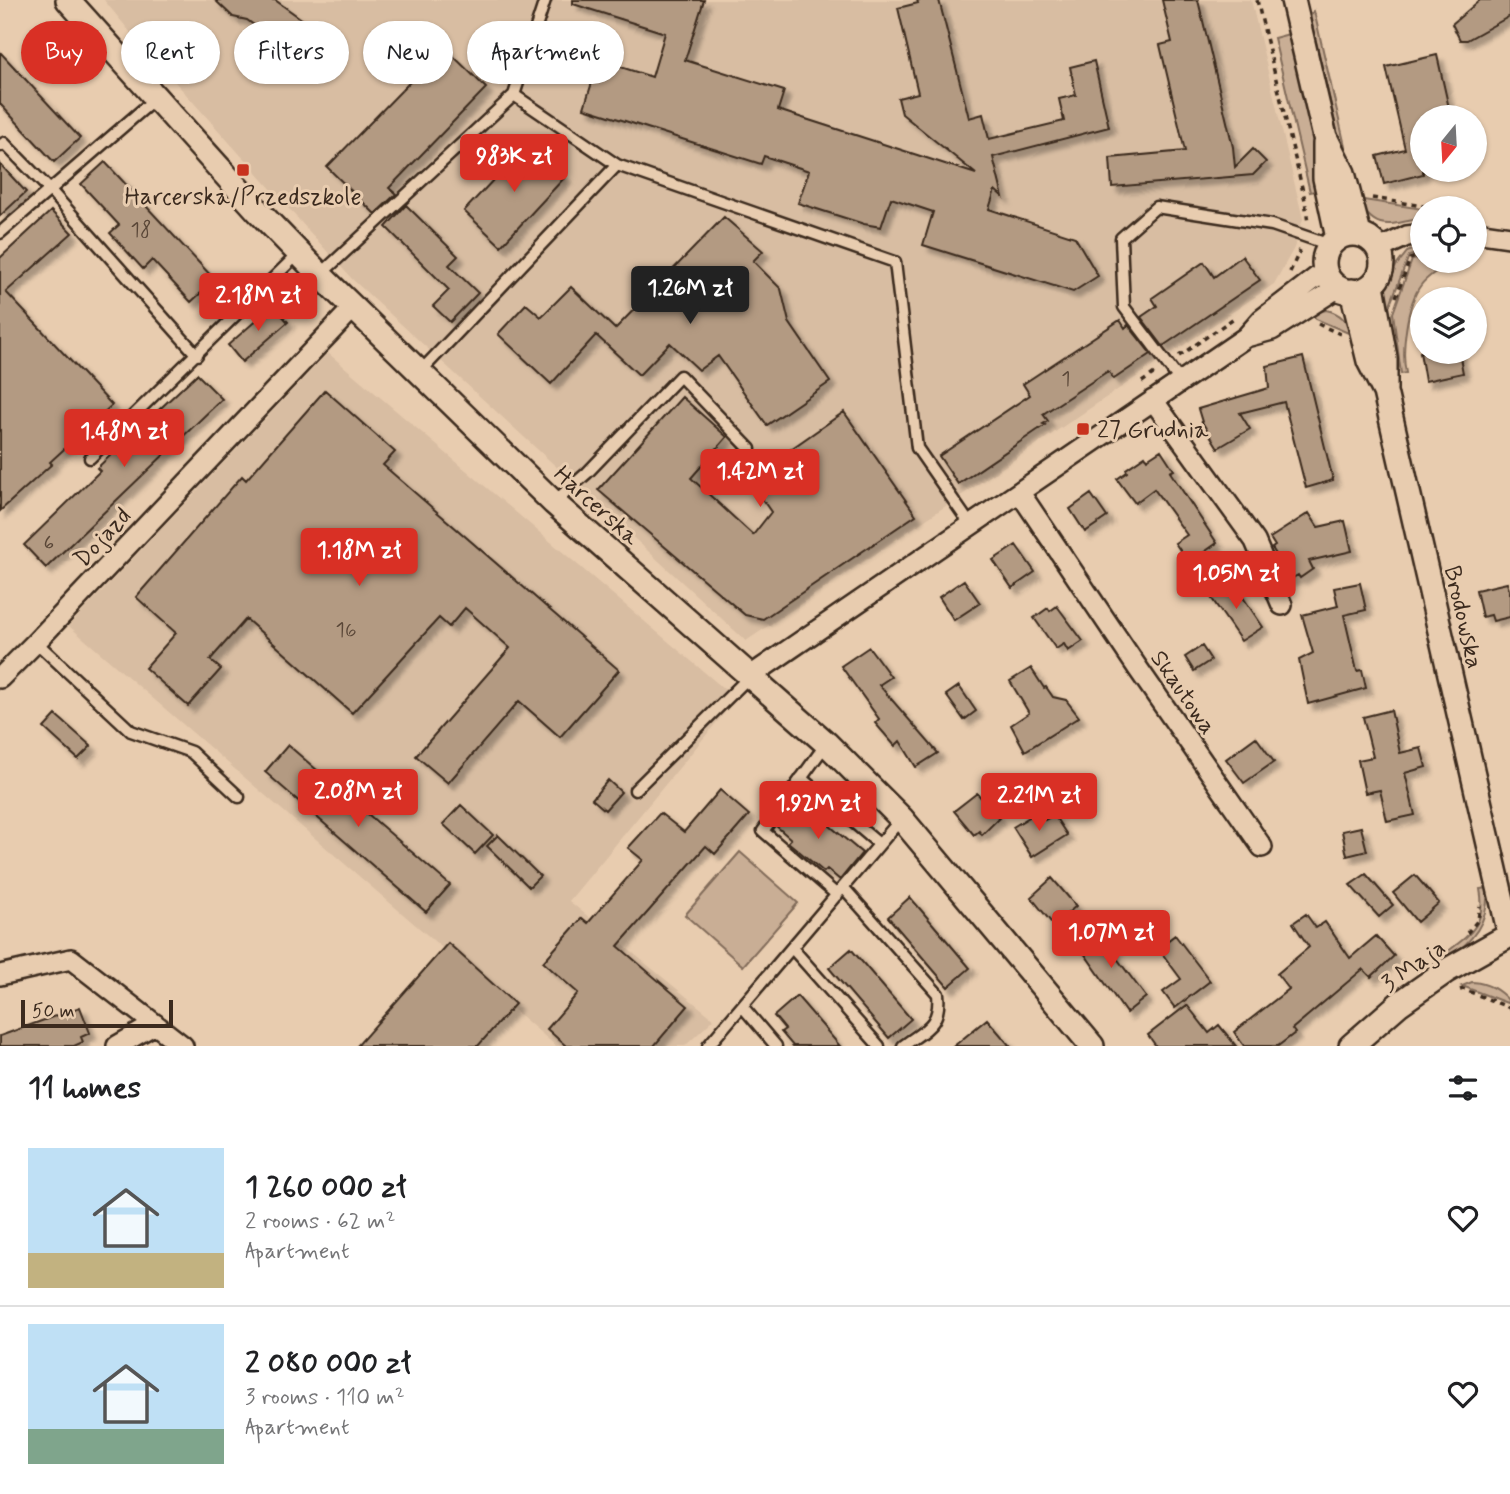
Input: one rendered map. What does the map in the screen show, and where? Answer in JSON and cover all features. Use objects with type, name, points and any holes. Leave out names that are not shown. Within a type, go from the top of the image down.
[{"type":"street","name":"Harcerska","points":[[68,0],[320,275],[554,503],[826,743],[902,819],[1092,1046]]},
{"type":"street","points":[[1293,0],[1325,137],[1343,173],[1342,239],[1324,260],[1347,284]]},
{"type":"street","points":[[1487,234],[1510,237]]},
{"type":"street","points":[[1379,249],[1410,236]]},
{"type":"street","points":[[749,677],[972,527],[1246,337],[1262,318],[1347,284],[1380,275],[1383,262],[1379,249],[1370,238],[1342,239]]},
{"type":"street","name":"Brodowska","points":[[1347,284],[1385,358],[1385,392],[1510,936]]},
{"type":"street","name":"Dojazd","points":[[0,678],[353,307]]},
{"type":"street","points":[[1153,400],[1255,541],[1282,605]]},
{"type":"street","name":"Skautowa","points":[[1020,493],[1262,847]]},
{"type":"street","name":"3 Maja","points":[[1351,1046],[1399,1004],[1446,971],[1510,936]]},
{"type":"street","points":[[0,975],[71,959],[183,1046]]},
{"type":"street","points":[[117,1046],[155,1024]]},
{"type":"lane","points":[[320,275],[514,96],[545,0]]},
{"type":"lane","points":[[514,96],[617,165],[895,262],[917,448],[972,527]]},
{"type":"lane","points":[[0,233],[156,98]]},
{"type":"lane","points":[[0,146],[4,143],[49,189],[197,355]]},
{"type":"lane","points":[[419,372],[617,165]]},
{"type":"lane","points":[[1181,382],[1124,307],[1121,238],[1156,207],[1272,225],[1304,236],[1342,239]]},
{"type":"lane","points":[[90,458],[298,253]]},
{"type":"lane","points":[[554,503],[587,473],[680,376],[750,449]]},
{"type":"lane","points":[[36,642],[131,731],[191,752],[239,797]]},
{"type":"lane","points":[[635,790],[749,677]]},
{"type":"lane","points":[[826,743],[763,831],[840,891],[938,994],[939,1010],[930,1026],[903,1046]]},
{"type":"lane","points":[[802,778],[879,844]]},
{"type":"lane","points":[[708,1046],[902,819]]},
{"type":"lane","points":[[792,948],[878,1046]]},
{"type":"lane","points":[[742,1006],[776,1046]]},
{"type":"path","points":[[1257,0],[1308,221],[1289,274]]},
{"type":"path","points":[[1360,197],[1410,204]]},
{"type":"path","points":[[1394,302],[1410,259]]},
{"type":"path","points":[[1134,387],[1241,314]]},
{"type":"path","points":[[1308,320],[1346,337]]},
{"type":"path","points":[[1463,936],[1478,919],[1480,899]]},
{"type":"path","points":[[1457,990],[1463,989],[1510,1008]]},
{"type":"shaded area","points":[[104,0],[1251,0],[1303,219],[1294,248],[1274,284],[746,641],[352,279],[177,84],[220,84],[220,21],[121,21]]},
{"type":"shaded area","points":[[1314,11],[1353,181],[1338,135],[1310,17]]},
{"type":"shaded area","points":[[1289,34],[1313,140],[1320,190],[1310,192],[1274,38]]},
{"type":"shaded area","points":[[1357,199],[1410,207],[1410,221],[1385,224],[1371,218]]},
{"type":"shaded area","points":[[1410,251],[1410,256],[1387,312],[1384,291],[1396,266]]},
{"type":"shaded area","points":[[1410,266],[1410,273],[1435,273],[1420,287],[1410,287],[1410,311],[1405,341],[1406,373],[1401,374],[1393,313]]},
{"type":"shaded area","points":[[1326,310],[1343,318],[1353,335],[1316,319],[1312,314]]},
{"type":"shaded area","points":[[328,353],[736,699],[569,901],[714,1019],[685,1046],[556,1046],[69,626]]},
{"type":"shaded area","points":[[740,852],[798,903],[743,966],[685,915]]},
{"type":"shaded area","points":[[1487,888],[1486,911],[1477,930],[1464,946],[1446,960],[1443,955],[1468,935],[1478,921],[1481,912],[1480,889]]},
{"type":"shaded area","points":[[1472,982],[1493,987],[1509,1001],[1507,1003],[1462,986]]},
{"type":"building","points":[[215,0],[275,0],[304,21],[248,21],[233,17]]},
{"type":"building","points":[[573,0],[704,0],[685,60],[784,91],[778,110],[976,174],[902,114],[898,98],[918,93],[898,8],[918,3],[917,0],[939,0],[969,118],[983,114],[989,139],[1064,121],[1059,99],[1076,95],[1070,67],[1094,61],[1109,127],[993,157],[1003,197],[995,190],[989,209],[1075,237],[1098,276],[1073,292],[923,245],[933,212],[891,198],[881,227],[864,224],[798,203],[809,171],[764,156],[761,164],[584,108],[592,84],[624,84],[624,68],[652,77],[665,33],[573,4]]},
{"type":"building","points":[[1162,0],[1198,0],[1233,147],[1235,167],[1253,149],[1266,162],[1253,175],[1112,187],[1110,158],[1185,151],[1160,45],[1172,42]]},
{"type":"building","points":[[1480,0],[1510,0],[1510,16],[1467,40],[1460,40],[1452,24]]},
{"type":"building","points":[[0,52],[21,75],[21,84],[30,84],[80,138],[54,162],[0,104]]},
{"type":"building","points":[[1437,55],[1448,105],[1410,105],[1410,177],[1384,184],[1377,156],[1405,149],[1386,67]]},
{"type":"building","points":[[453,56],[467,69],[467,84],[482,84],[486,88],[389,188],[396,194],[375,214],[327,167],[408,84],[453,84]]},
{"type":"building","points":[[528,143],[565,177],[501,246],[464,211]]},
{"type":"building","points":[[105,162],[215,280],[191,302],[152,260],[143,269],[110,233],[119,225],[81,184]]},
{"type":"building","points":[[0,164],[26,192],[0,216]]},
{"type":"building","points":[[406,205],[458,256],[449,265],[478,293],[450,322],[433,306],[449,290],[386,227]]},
{"type":"building","points":[[51,211],[72,233],[6,292],[112,405],[0,511],[0,258]]},
{"type":"building","points":[[724,217],[763,251],[753,261],[781,289],[789,322],[830,382],[767,425],[718,356],[699,370],[670,343],[639,375],[596,335],[551,384],[498,334],[526,304],[541,317],[571,287],[615,329]]},
{"type":"building","points":[[1242,256],[1260,280],[1163,346],[1141,317],[1157,306],[1152,298],[1204,262],[1214,277]]},
{"type":"building","points":[[271,303],[288,322],[242,362],[228,345],[260,317],[258,315]]},
{"type":"building","points":[[1120,320],[1125,328],[1128,325],[1151,354],[1114,379],[1108,371],[1043,414],[1048,421],[1043,424],[1045,425],[958,484],[939,456],[1030,395],[1023,384]]},
{"type":"building","points":[[1303,357],[1333,480],[1306,488],[1284,402],[1240,413],[1250,429],[1218,448],[1202,422],[1198,409],[1269,388],[1267,366]]},
{"type":"building","points":[[1422,364],[1461,364],[1463,373],[1425,381]]},
{"type":"building","points":[[197,374],[222,399],[46,568],[24,545],[100,471],[97,468]]},
{"type":"building","points":[[325,390],[395,452],[383,465],[619,670],[560,737],[519,701],[448,783],[416,756],[510,648],[465,608],[449,627],[439,618],[352,713],[246,619],[210,660],[221,669],[188,706],[145,668],[176,633],[136,597],[242,476],[246,480]]},
{"type":"building","points":[[682,397],[727,437],[691,478],[753,535],[771,512],[748,479],[844,412],[916,515],[763,619],[745,615],[598,490]]},
{"type":"building","points":[[1161,450],[1174,470],[1170,472],[1217,543],[1189,563],[1175,543],[1187,535],[1154,489],[1135,503],[1117,479],[1145,456],[1147,459]]},
{"type":"building","points":[[1091,494],[1107,517],[1085,532],[1070,509]]},
{"type":"building","points":[[1309,513],[1318,527],[1345,521],[1352,551],[1309,561],[1313,569],[1300,578],[1298,575],[1289,580],[1276,560],[1277,556],[1272,548],[1275,546],[1270,538]]},
{"type":"building","points":[[1016,545],[1035,572],[1012,588],[993,560]]},
{"type":"building","points":[[964,580],[980,603],[954,620],[939,597]]},
{"type":"building","points":[[1232,581],[1263,627],[1241,641],[1210,596]]},
{"type":"building","points":[[1360,583],[1366,610],[1344,615],[1357,671],[1362,670],[1366,688],[1308,704],[1299,660],[1313,653],[1302,615],[1338,606],[1334,588]]},
{"type":"building","points":[[1507,583],[1510,593],[1510,617],[1493,621],[1491,615],[1482,617],[1476,590]]},
{"type":"building","points":[[1057,606],[1083,641],[1068,651],[1064,644],[1056,649],[1034,618],[1048,608],[1050,611]]},
{"type":"building","points":[[1202,646],[1211,660],[1194,671],[1185,657]]},
{"type":"building","points":[[869,647],[891,677],[879,685],[938,753],[916,767],[900,741],[895,746],[875,723],[879,719],[841,666]]},
{"type":"building","points":[[1031,668],[1044,688],[1046,687],[1053,697],[1066,700],[1079,717],[1025,751],[1011,725],[1029,713],[1010,681]]},
{"type":"building","points":[[959,686],[976,711],[964,720],[946,695]]},
{"type":"building","points":[[1391,710],[1400,753],[1421,748],[1426,767],[1405,773],[1415,815],[1387,821],[1380,790],[1365,793],[1358,760],[1373,757],[1363,717]]},
{"type":"building","points":[[56,715],[91,746],[78,759],[44,728]]},
{"type":"building","points":[[1256,737],[1274,762],[1244,783],[1226,759]]},
{"type":"building","points":[[288,745],[450,885],[426,912],[265,772]]},
{"type":"building","points":[[608,780],[621,792],[605,810],[592,799]]},
{"type":"building","points":[[720,790],[749,815],[715,854],[706,846],[618,946],[688,1006],[654,1046],[566,1046],[547,1029],[578,993],[543,962],[582,918],[588,923],[643,860],[628,848],[660,813],[684,832]]},
{"type":"building","points":[[977,793],[999,818],[982,835],[979,831],[974,835],[954,811]]},
{"type":"building","points":[[798,799],[862,853],[840,880],[827,869],[824,872],[788,842],[791,839],[776,826]]},
{"type":"building","points":[[461,805],[493,835],[475,854],[443,824]]},
{"type":"building","points":[[1039,811],[1045,820],[1054,815],[1067,835],[1032,857],[1013,827]]},
{"type":"building","points":[[1361,827],[1367,851],[1347,856],[1342,831]]},
{"type":"building","points":[[498,835],[540,876],[529,887],[487,846]]},
{"type":"building","points":[[1366,874],[1393,905],[1379,917],[1350,885]]},
{"type":"building","points":[[1415,875],[1439,903],[1417,922],[1393,893]]},
{"type":"building","points":[[1052,878],[1076,906],[1058,922],[1051,922],[1031,897]]},
{"type":"building","points":[[910,897],[970,968],[948,987],[888,917]]},
{"type":"building","points":[[1306,914],[1316,928],[1325,922],[1350,958],[1376,936],[1394,956],[1371,977],[1363,969],[1292,1029],[1295,1033],[1278,1046],[1244,1046],[1234,1032],[1289,989],[1277,974],[1309,947],[1293,923]]},
{"type":"building","points":[[1100,928],[1115,951],[1113,953],[1146,997],[1126,1013],[1077,943]]},
{"type":"building","points":[[1175,935],[1210,981],[1175,1008],[1163,992],[1181,979],[1158,948]]},
{"type":"building","points":[[448,943],[515,1004],[478,1046],[357,1046]]},
{"type":"building","points":[[851,949],[911,1019],[889,1038],[829,968]]},
{"type":"building","points":[[797,996],[840,1046],[793,1046],[781,1032],[785,1029],[774,1016]]},
{"type":"building","points":[[1187,1005],[1209,1033],[1219,1025],[1236,1046],[1156,1046],[1148,1035]]},
{"type":"building","points":[[80,1007],[90,1033],[81,1037],[83,1042],[74,1046],[0,1046],[0,1036]]},
{"type":"building","points":[[987,1019],[1010,1046],[954,1046]]},
{"type":"place","name":"Harcerska/Przedszkole","points":[[243,170]]},
{"type":"place","name":"27 Grudnia","points":[[1083,429]]}]
